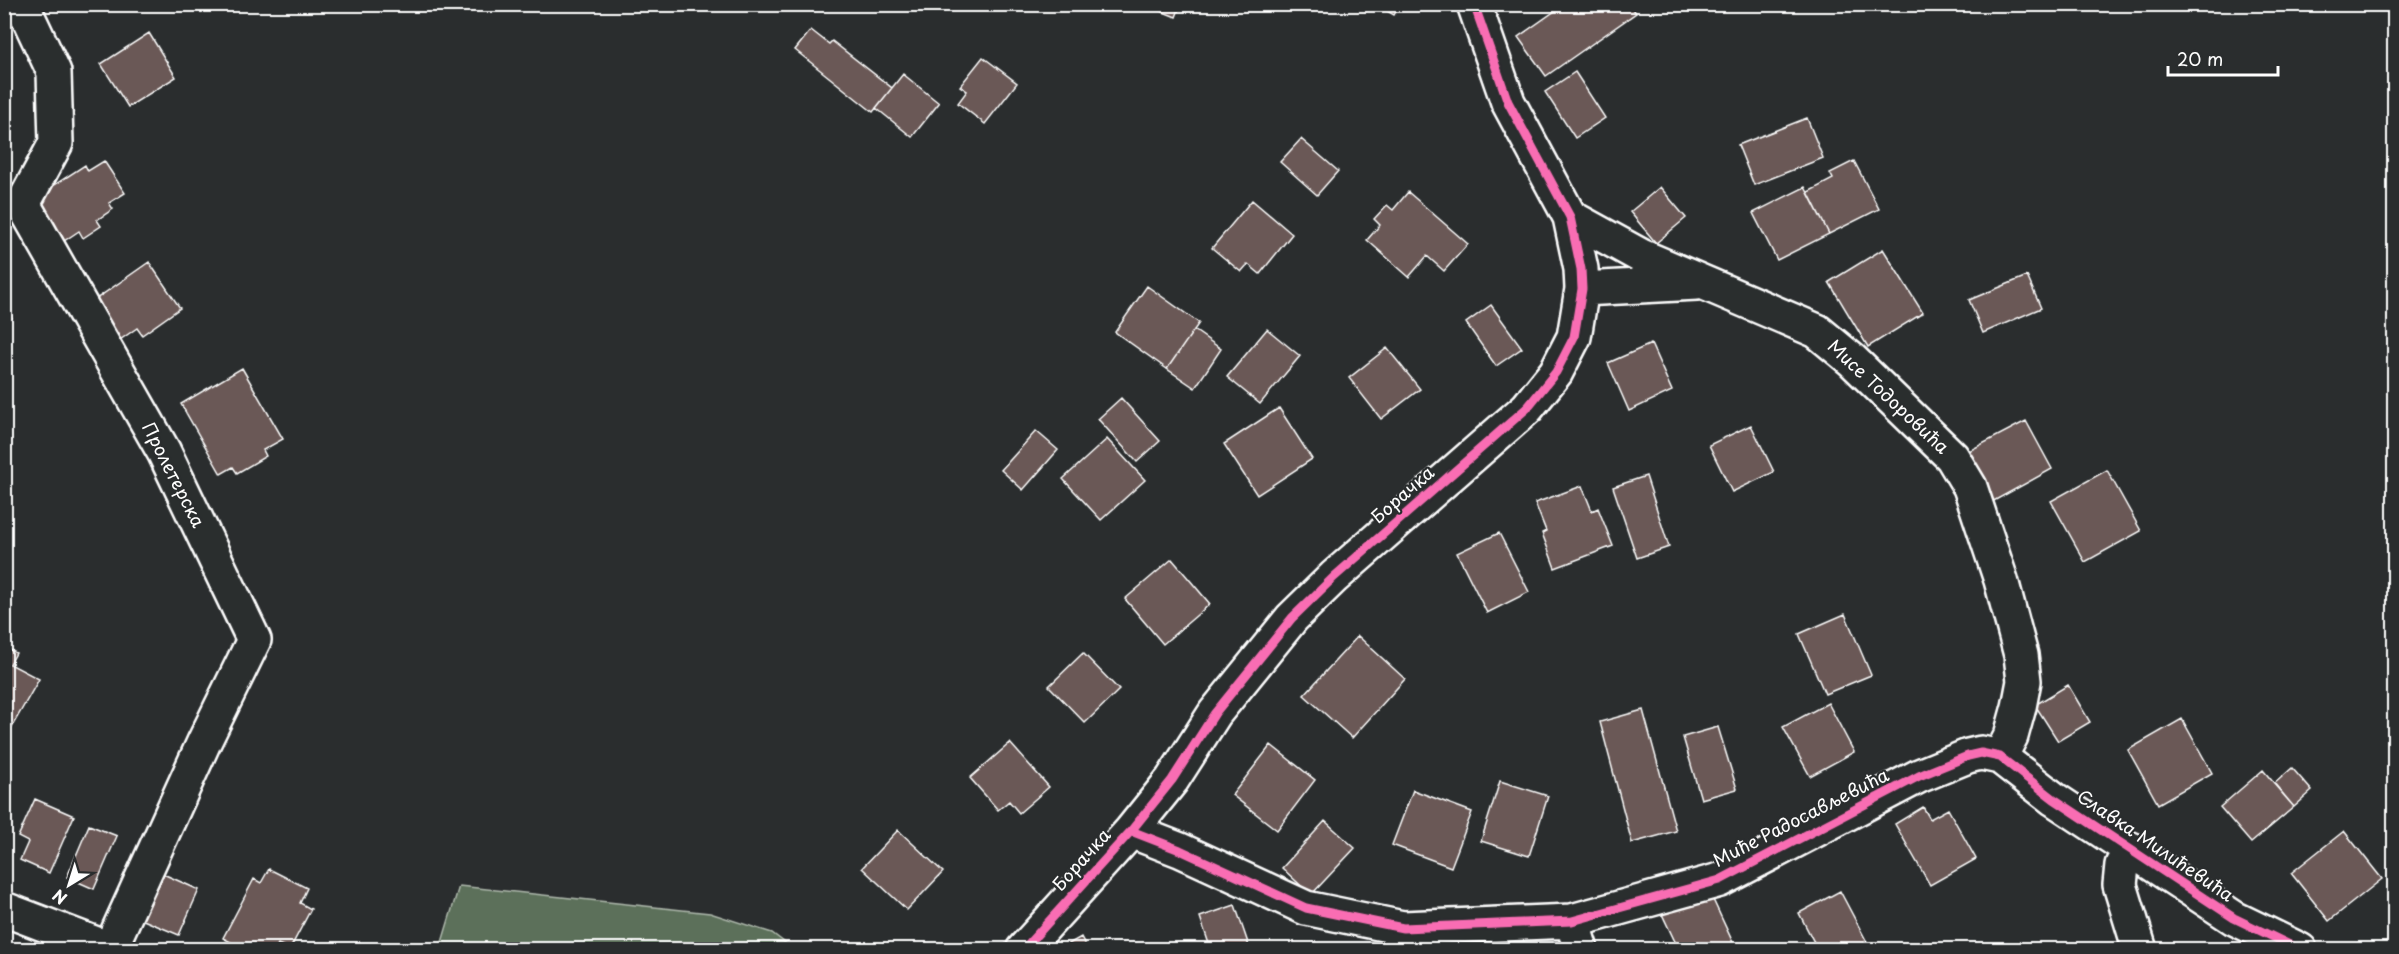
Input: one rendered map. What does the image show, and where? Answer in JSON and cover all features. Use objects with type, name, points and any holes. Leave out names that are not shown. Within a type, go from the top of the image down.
[{"type":"street","name":"Пролетерска","points":[[22,4],[54,72],[56,143],[23,204],[164,452],[254,640],[204,742],[111,949]]},
{"type":"street","name":"Борачка","points":[[1023,950],[1131,831],[1172,780],[1215,712],[1292,618],[1334,577],[1527,408],[1556,372],[1574,337],[1582,289],[1581,269],[1570,218],[1508,102],[1474,4]]},
{"type":"street","name":"Мисе Тодоровића","points":[[1570,218],[1641,256],[1817,331],[1852,360],[1952,457],[1971,487],[2001,580],[2021,655],[2024,681],[2019,706],[2011,736],[2000,757]]},
{"type":"street","points":[[1582,289],[1704,282]]},
{"type":"street","name":"Миће Радосављевића","points":[[1131,831],[1180,850],[1305,908],[1403,928],[1577,935],[1720,880],[1919,776],[1968,756],[1981,753],[2000,757]]},
{"type":"street","name":"Славка Милићевића","points":[[2000,757],[2054,799],[2234,918],[2300,950]]},
{"type":"street","points":[[2131,849],[2122,865],[2120,885],[2140,950]]},
{"type":"street","points":[[4,909],[111,949]]},
{"type":"green space","points":[[459,886],[710,913],[772,933],[793,949],[440,949]]},
{"type":"building","points":[[1143,4],[1181,4],[1176,17]]},
{"type":"building","points":[[1375,4],[1400,4],[1394,15]]},
{"type":"building","points":[[1565,4],[1630,4],[1636,13],[1546,76],[1518,37]]},
{"type":"building","points":[[811,30],[829,44],[832,41],[892,88],[873,112],[795,50]]},
{"type":"building","points":[[149,33],[176,77],[128,107],[101,64]]},
{"type":"building","points":[[983,57],[1017,83],[985,124],[958,103],[967,91],[960,86]]},
{"type":"building","points":[[1575,72],[1605,118],[1575,138],[1545,92]]},
{"type":"building","points":[[903,74],[939,103],[912,137],[876,108]]},
{"type":"building","points":[[1807,118],[1823,158],[1754,185],[1738,145]]},
{"type":"building","points":[[1301,139],[1338,171],[1317,195],[1280,162]]},
{"type":"building","points":[[104,161],[125,193],[109,203],[113,209],[97,220],[101,226],[83,238],[79,231],[61,243],[33,199],[85,165],[88,171]]},
{"type":"building","points":[[1854,161],[1879,209],[1829,234],[1808,192],[1833,179],[1830,173]]},
{"type":"building","points":[[1660,187],[1686,218],[1656,243],[1630,212]]},
{"type":"building","points":[[1805,187],[1829,234],[1777,260],[1753,213]]},
{"type":"building","points":[[1408,192],[1468,244],[1444,271],[1427,256],[1409,277],[1367,240],[1380,225],[1374,219],[1387,205],[1393,210]]},
{"type":"building","points":[[1252,200],[1292,234],[1260,274],[1248,264],[1241,272],[1212,248]]},
{"type":"building","points":[[1883,249],[1923,313],[1868,347],[1829,282]]},
{"type":"building","points":[[149,262],[180,308],[142,335],[137,328],[117,342],[89,304]]},
{"type":"building","points":[[2027,276],[2041,308],[1983,333],[1969,300]]},
{"type":"building","points":[[1147,286],[1199,323],[1167,369],[1115,332]]},
{"type":"building","points":[[4,304],[12,318],[4,323]]},
{"type":"building","points":[[1491,305],[1522,348],[1496,366],[1466,323]]},
{"type":"building","points":[[1267,329],[1300,356],[1260,404],[1227,377]]},
{"type":"building","points":[[1194,330],[1221,349],[1195,388],[1167,369]]},
{"type":"building","points":[[1651,344],[1672,391],[1629,411],[1608,363]]},
{"type":"building","points":[[1387,348],[1420,389],[1381,419],[1349,378]]},
{"type":"building","points":[[242,368],[283,439],[263,450],[266,456],[237,473],[233,467],[221,474],[181,404]]},
{"type":"building","points":[[1121,398],[1160,441],[1137,462],[1098,419]]},
{"type":"building","points":[[1279,408],[1312,459],[1257,495],[1224,444]]},
{"type":"building","points":[[2026,421],[2052,469],[1990,503],[1963,454]]},
{"type":"building","points":[[1751,425],[1774,472],[1732,492],[1709,445]]},
{"type":"building","points":[[1036,431],[1058,450],[1023,490],[1001,470]]},
{"type":"building","points":[[1107,439],[1145,480],[1101,520],[1063,479]]},
{"type":"building","points":[[2107,470],[2141,531],[2085,562],[2051,501]]},
{"type":"building","points":[[1646,476],[1669,547],[1637,558],[1613,487]]},
{"type":"building","points":[[1582,486],[1592,511],[1598,508],[1613,546],[1555,568],[1542,533],[1546,531],[1535,503]]},
{"type":"building","points":[[1499,533],[1529,592],[1487,613],[1457,553]]},
{"type":"building","points":[[1172,559],[1210,604],[1163,644],[1125,599]]},
{"type":"building","points":[[1845,614],[1871,675],[1825,694],[1799,634]]},
{"type":"building","points":[[1358,636],[1405,679],[1352,738],[1304,695]]},
{"type":"building","points":[[4,647],[16,653],[10,664],[39,679],[6,737],[4,736]]},
{"type":"building","points":[[1083,653],[1119,690],[1085,723],[1049,686]]},
{"type":"building","points":[[2068,685],[2090,722],[2058,741],[2035,705]]},
{"type":"building","points":[[1828,703],[1854,752],[1810,776],[1783,727]]},
{"type":"building","points":[[1643,710],[1676,831],[1632,843],[1600,722]]},
{"type":"building","points":[[2182,719],[2212,773],[2158,804],[2128,750]]},
{"type":"building","points":[[1718,727],[1737,789],[1701,799],[1683,737]]},
{"type":"building","points":[[1010,743],[1049,787],[1019,813],[1009,801],[998,810],[970,778]]},
{"type":"building","points":[[1271,745],[1315,780],[1277,830],[1232,795]]},
{"type":"building","points":[[2292,768],[2312,791],[2294,807],[2274,784]]},
{"type":"building","points":[[2263,770],[2294,807],[2251,843],[2220,807]]},
{"type":"building","points":[[1500,781],[1548,796],[1529,856],[1481,841]]},
{"type":"building","points":[[1413,790],[1472,812],[1451,867],[1392,845]]},
{"type":"building","points":[[35,799],[74,816],[49,873],[20,860],[28,842],[18,837]]},
{"type":"building","points":[[1923,807],[1930,819],[1948,809],[1976,859],[1930,885],[1895,824]]},
{"type":"building","points":[[1325,821],[1355,848],[1311,895],[1282,868]]},
{"type":"building","points":[[89,825],[117,836],[94,889],[67,877]]},
{"type":"building","points":[[898,830],[943,872],[907,910],[862,868]]},
{"type":"building","points":[[2344,831],[2382,879],[2329,921],[2291,873]]},
{"type":"building","points":[[269,869],[307,888],[300,903],[311,909],[290,949],[278,944],[275,950],[245,950],[223,938],[254,879],[261,883]]},
{"type":"building","points":[[161,873],[199,890],[179,935],[141,919]]},
{"type":"building","points":[[1709,891],[1735,947],[1729,950],[1679,950],[1662,914]]},
{"type":"building","points":[[1840,891],[1868,944],[1858,950],[1818,950],[1799,913]]},
{"type":"building","points":[[1235,905],[1250,949],[1211,950],[1200,917]]},
{"type":"building","points":[[1081,937],[1088,950],[1058,950]]},
{"type":"cycle path","points":[[1023,950],[1131,831],[1172,780],[1215,713],[1292,618],[1334,577],[1527,408],[1556,372],[1574,337],[1582,289],[1581,269],[1570,217],[1508,102],[1474,4]]},
{"type":"cycle path","points":[[1131,831],[1180,850],[1306,908],[1403,928],[1572,921],[1720,880],[1919,776],[1981,753],[2000,757],[2054,799],[2234,918],[2300,950]]}]
